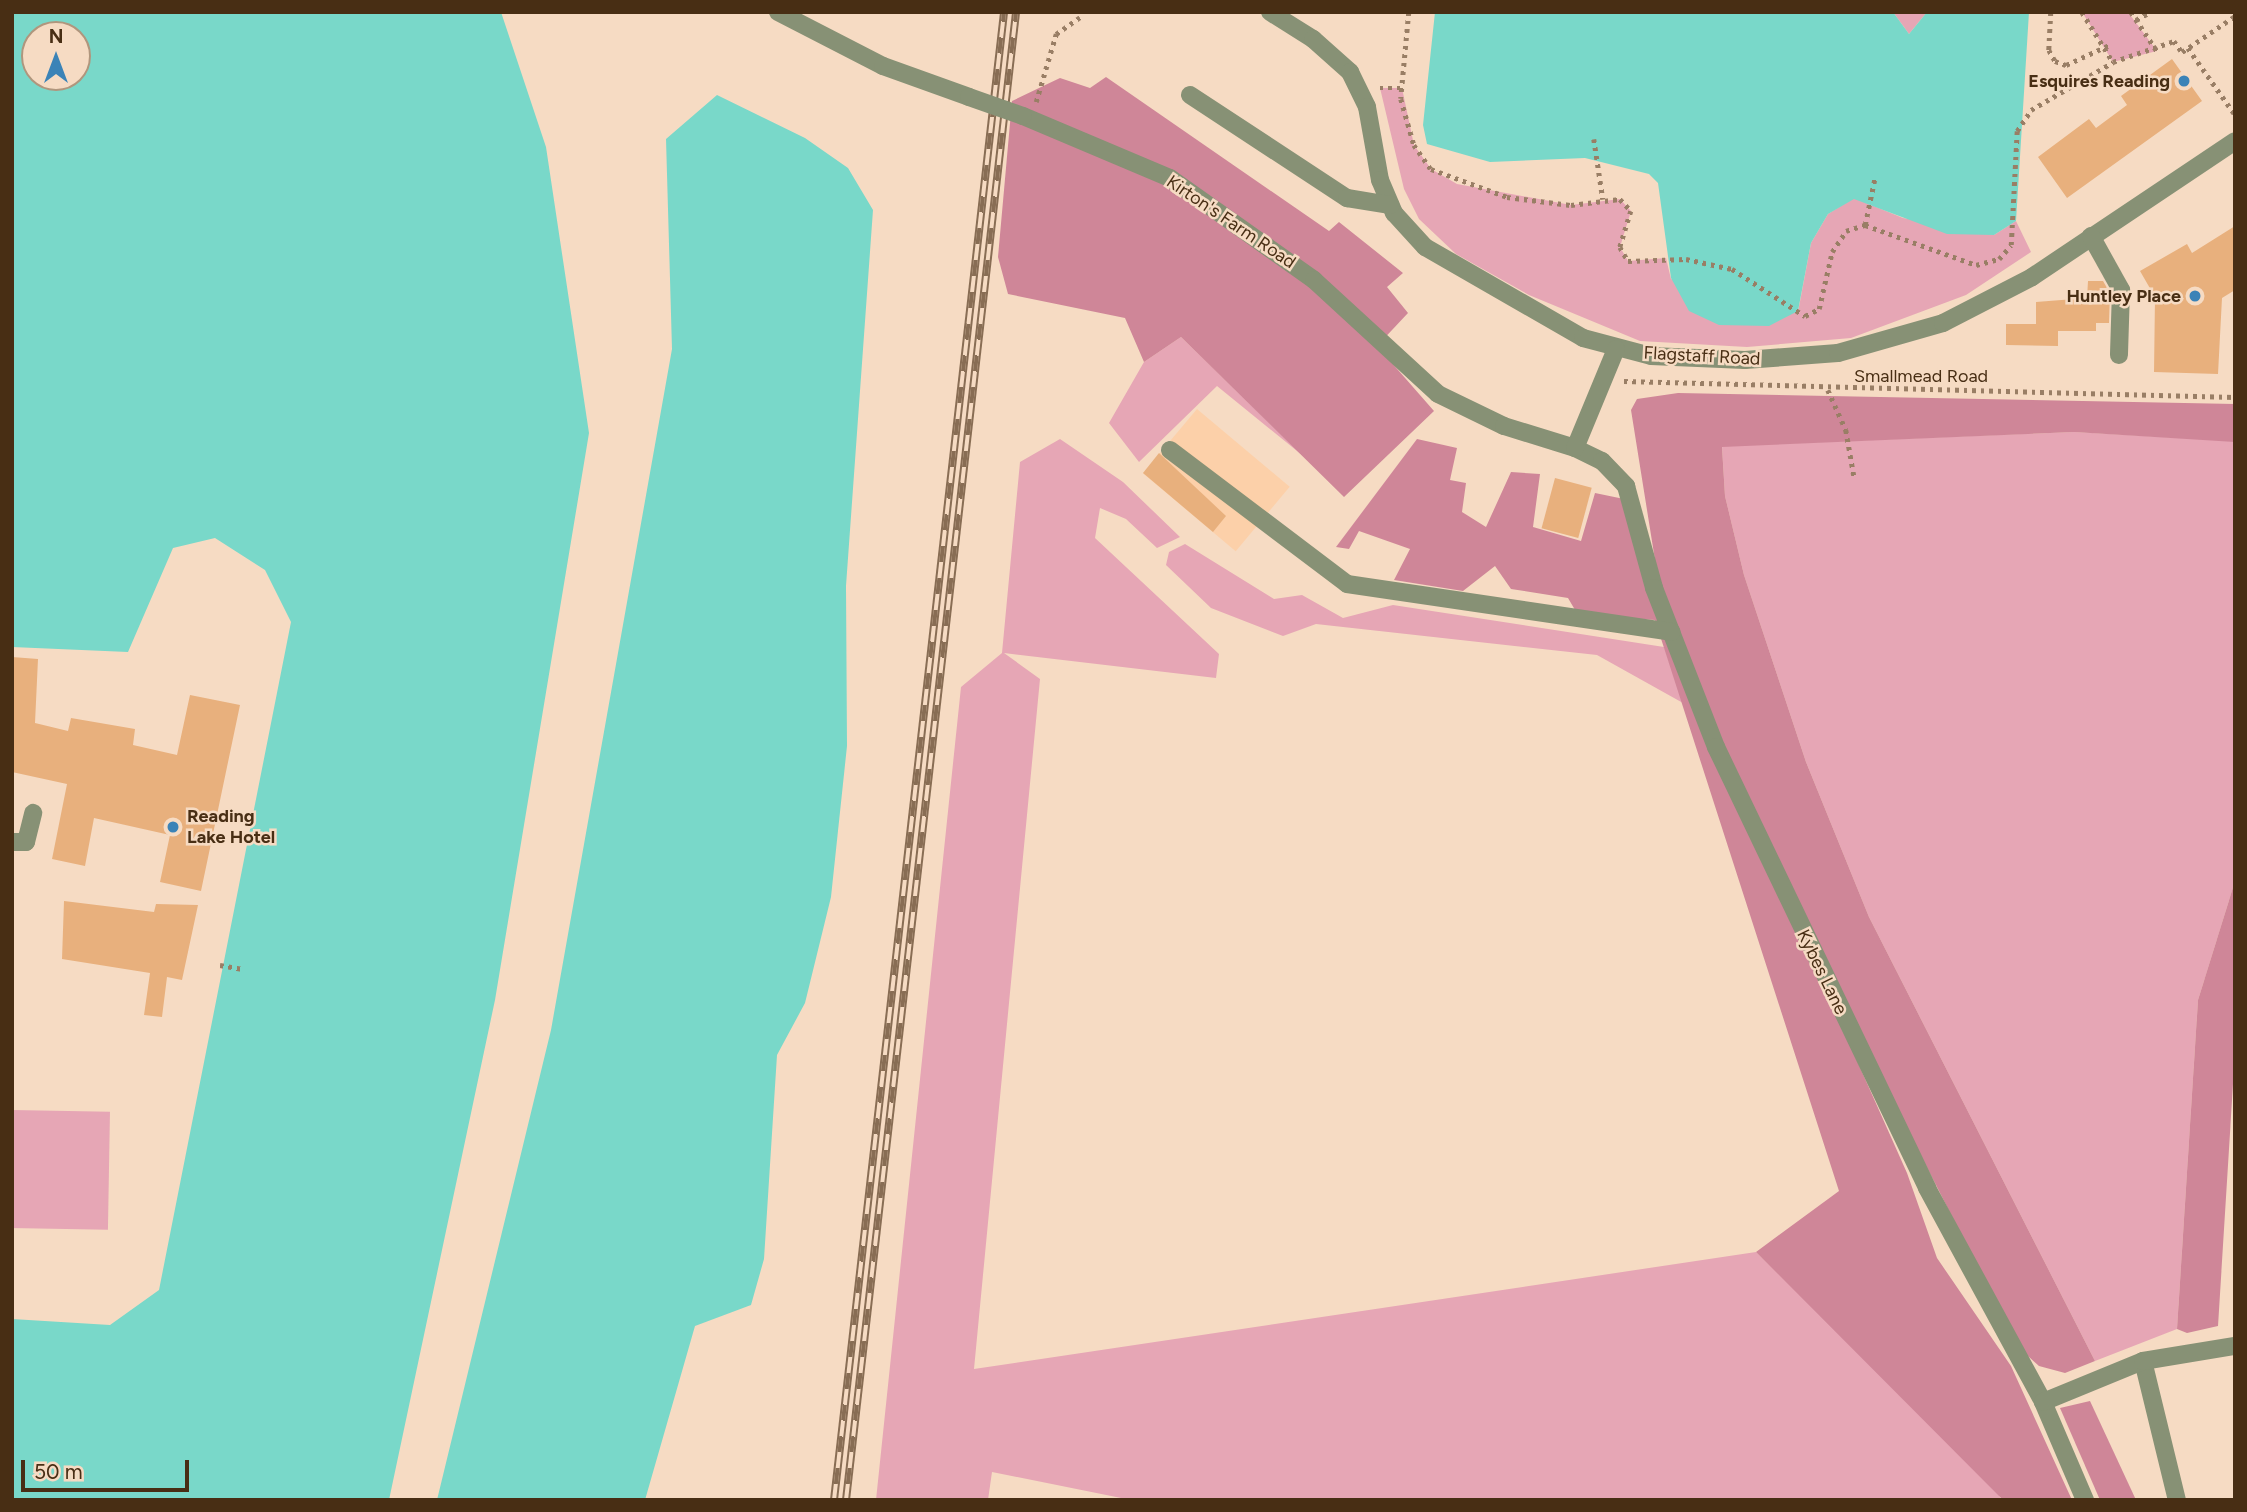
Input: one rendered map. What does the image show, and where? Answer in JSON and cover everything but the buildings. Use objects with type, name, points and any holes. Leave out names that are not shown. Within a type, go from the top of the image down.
[{"type":"street","name":"Kirton's Farm Road","points":[[778,12],[883,66],[1027,118],[1170,178],[1314,280],[1459,408],[1575,448]]},
{"type":"street","name":"Flagstaff Road","points":[[1276,14],[1335,55],[1359,87],[1390,205],[1425,247],[1518,303],[1616,349],[1734,360],[1838,353],[1943,323],[2032,277],[2235,141]]},
{"type":"street","points":[[1190,95],[1348,198],[1390,205]]},
{"type":"street","points":[[2091,236],[2121,290],[2119,355]]},
{"type":"street","points":[[1575,448],[1609,378],[1616,349]]},
{"type":"street","name":"Kybes Lane","points":[[1575,448],[1602,461],[1626,486],[1671,632],[1716,747],[1826,982],[2043,1402],[2085,1500]]},
{"type":"street","points":[[1170,450],[1347,584],[1671,632]]},
{"type":"street","points":[[12,842],[26,842],[33,813]]},
{"type":"street","points":[[2043,1402],[2143,1361],[2235,1346]]},
{"type":"street","points":[[2143,1361],[2177,1500]]},
{"type":"path","points":[[1409,12],[1402,88],[1414,145],[1432,169],[1457,184],[1571,205],[1603,199],[1627,204],[1631,220],[1622,254],[1644,262],[1686,259],[1732,269],[1798,312],[1819,309],[1832,252],[1846,231],[1865,225],[1976,265],[1999,259],[2011,245],[2015,221],[2017,131],[2031,110],[2113,62],[2157,51],[2174,41],[2182,52],[2235,16]]},
{"type":"path","points":[[2051,12],[2049,50],[2055,61],[2066,65],[2109,45]]},
{"type":"path","points":[[2082,12],[2109,45],[2113,62]]},
{"type":"path","points":[[2148,13],[2132,15],[2157,51]]},
{"type":"path","points":[[1027,118],[1056,34],[1080,17]]},
{"type":"path","points":[[2188,48],[2234,113]]},
{"type":"path","points":[[1380,88],[1402,88]]},
{"type":"path","points":[[1594,139],[1603,199]]},
{"type":"path","points":[[1865,225],[1875,177]]},
{"type":"path","name":"Smallmead Road","points":[[1609,378],[1828,390],[2235,397]]},
{"type":"path","points":[[1828,390],[1846,430],[1854,476]]},
{"type":"path","points":[[220,965],[243,969]]},
{"type":"shaded area","points":[[1893,12],[1927,12],[1909,34]]},
{"type":"shaded area","points":[[2082,12],[2128,12],[2157,51],[2113,62]]},
{"type":"shaded area","points":[[1106,77],[1329,231],[1339,222],[1403,273],[1387,287],[1408,313],[1377,346],[1434,411],[1344,497],[1181,337],[1144,362],[1125,318],[1008,294],[998,257],[1012,101],[1060,78],[1090,88]]},
{"type":"shaded area","points":[[1380,88],[1402,88],[1414,145],[1431,169],[1457,184],[1571,205],[1620,199],[1631,211],[1620,247],[1628,261],[1666,258],[1671,279],[1798,312],[1811,243],[1828,214],[1854,198],[1903,218],[1994,235],[2016,221],[2031,252],[1966,295],[1851,338],[1747,347],[1640,341],[1529,295],[1456,254],[1419,219],[1404,189]]},
{"type":"shaded area","points":[[1181,337],[1302,455],[1217,386],[1139,462],[1109,423],[1144,362]]},
{"type":"shaded area","points":[[1678,393],[2235,404],[2235,442],[2074,432],[1722,447],[1725,496],[1744,575],[1806,762],[1869,917],[2095,1361],[2065,1373],[2039,1366],[2019,1348],[1748,816],[1907,1173],[1937,1258],[2011,1366],[2072,1500],[2003,1500],[1756,1252],[1839,1191],[1655,620],[1578,615],[1568,598],[1511,589],[1495,566],[1463,591],[1394,580],[1410,549],[1359,531],[1349,549],[1336,547],[1417,439],[1457,448],[1450,480],[1466,483],[1462,512],[1486,527],[1511,472],[1540,474],[1533,527],[1581,541],[1595,493],[1624,499],[1659,585],[1631,410],[1637,399]]},
{"type":"shaded area","points":[[1197,409],[1290,487],[1236,551],[1143,473]]},
{"type":"shaded area","points":[[2074,432],[2235,441],[2235,881],[2198,1000],[2177,1329],[2095,1361],[1869,917],[1806,762],[1744,575],[1725,496],[1722,446]]},
{"type":"shaded area","points":[[1060,439],[1123,482],[1180,537],[1157,548],[1126,519],[1100,508],[1095,538],[1219,654],[1216,678],[1004,653],[1040,679],[974,1369],[1756,1252],[1995,1485],[2001,1500],[1131,1500],[992,1472],[988,1500],[876,1500],[961,687],[1002,653],[1020,462]]},
{"type":"shaded area","points":[[1185,544],[1274,599],[1302,595],[1343,618],[1393,605],[1664,647],[1683,703],[1597,655],[1316,624],[1283,636],[1211,608],[1166,565],[1169,552]]},
{"type":"shaded area","points":[[2235,881],[2235,1052],[2218,1326],[2187,1333],[2177,1329],[2198,1000]]},
{"type":"shaded area","points":[[12,1110],[110,1112],[108,1230],[12,1228]]},
{"type":"shaded area","points":[[2090,1401],[2136,1500],[2100,1500],[2060,1408]]},
{"type":"water","points":[[12,12],[501,12],[546,147],[589,433],[495,1000],[389,1500],[12,1500],[12,1319],[110,1325],[159,1290],[291,622],[265,570],[215,538],[173,548],[128,652],[12,647]]},
{"type":"water","points":[[1435,12],[1893,12],[1909,34],[1927,12],[2029,12],[2016,221],[1994,235],[1947,234],[1854,199],[1828,214],[1811,243],[1798,311],[1769,326],[1719,325],[1689,311],[1671,278],[1658,183],[1649,174],[1585,158],[1490,162],[1427,144],[1423,125]]},
{"type":"water","points":[[717,95],[805,138],[848,168],[873,210],[846,586],[847,746],[831,897],[805,1003],[777,1055],[764,1259],[751,1305],[695,1326],[645,1500],[437,1500],[551,1030],[672,349],[666,139]]},
{"type":"railway","points":[[834,1500],[1004,12]]},
{"type":"railway","points":[[846,1500],[1016,12]]},
{"type":"place","name":"Esquires Reading","points":[[2184,81]]},
{"type":"place","name":"Huntley Place","points":[[2195,296]]},
{"type":"place","name":"Reading Lake Hotel","points":[[173,827]]}]
